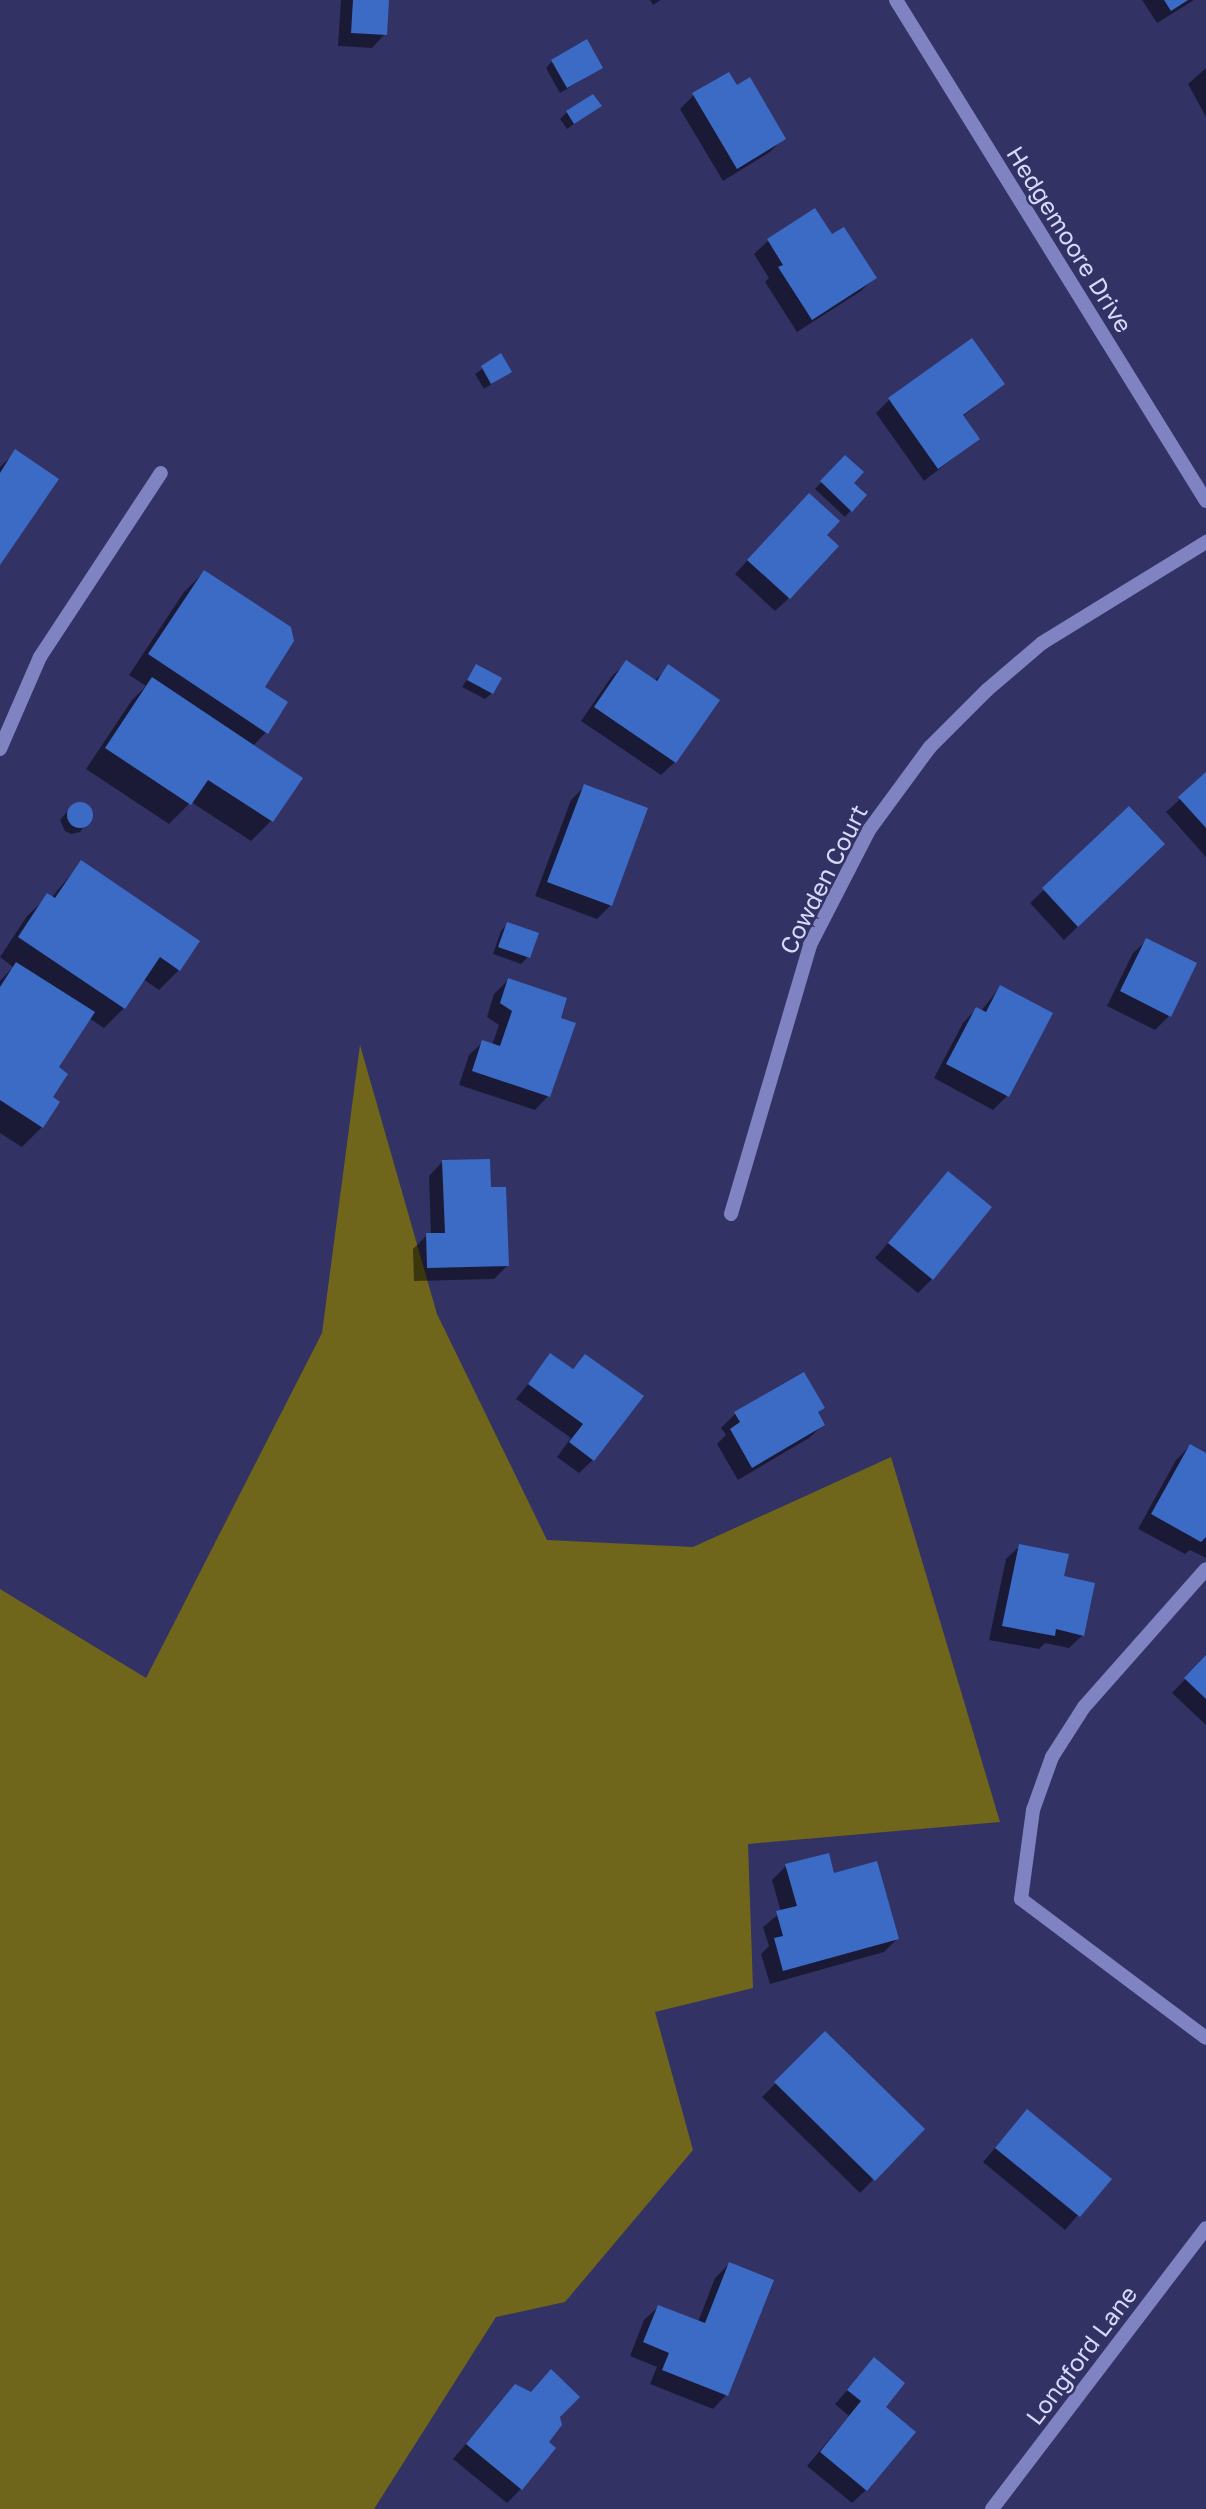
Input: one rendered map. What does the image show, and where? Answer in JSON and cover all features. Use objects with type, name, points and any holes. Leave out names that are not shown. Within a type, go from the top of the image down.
[{"type":"street","name":"Hedgemoore Drive","points":[[895,0],[1206,501]]},
{"type":"street","points":[[0,747],[40,657],[161,473]]},
{"type":"street","name":"Cowden Court","points":[[732,1214],[810,945],[869,830],[930,747],[988,690],[1042,643],[1206,542]]},
{"type":"street","points":[[1206,1569],[1084,1707],[1052,1757],[1033,1811],[1021,1899],[1206,2038]]},
{"type":"street","name":"Longford Lane","points":[[992,2509],[1206,2228]]},
{"type":"shaded area","points":[[360,1045],[437,1314],[547,1540],[693,1547],[891,1457],[1000,1822],[748,1844],[753,1988],[655,2012],[693,2150],[565,2302],[496,2317],[374,2509],[0,2509],[0,1589],[146,1678],[322,1333]]},
{"type":"building","points":[[353,0],[389,0],[387,35],[351,33]]},
{"type":"building","points":[[1164,0],[1188,0],[1171,11]]},
{"type":"building","points":[[587,39],[603,68],[567,88],[551,60]]},
{"type":"building","points":[[729,72],[737,85],[750,77],[786,139],[737,169],[692,93]]},
{"type":"building","points":[[593,94],[602,106],[574,124],[566,111]]},
{"type":"building","points":[[815,208],[832,234],[844,227],[877,278],[812,320],[778,267],[783,265],[767,239]]},
{"type":"building","points":[[972,338],[1005,384],[963,415],[980,439],[938,469],[888,398]]},
{"type":"building","points":[[501,353],[512,372],[491,384],[481,366]]},
{"type":"building","points":[[15,449],[59,479],[0,565],[0,473]]},
{"type":"building","points":[[845,455],[864,472],[854,483],[867,495],[852,512],[820,481]]},
{"type":"building","points":[[809,493],[840,521],[827,535],[839,546],[790,599],[747,560]]},
{"type":"building","points":[[204,570],[291,627],[294,641],[265,687],[288,702],[268,734],[148,654]]},
{"type":"building","points":[[626,660],[657,681],[668,664],[720,700],[676,763],[594,707]]},
{"type":"building","points":[[476,664],[502,678],[493,694],[467,680]]},
{"type":"building","points":[[152,677],[303,778],[273,822],[208,780],[191,805],[105,748]]},
{"type":"building","points":[[1206,772],[1206,828],[1178,797]]},
{"type":"building","points":[[584,784],[648,808],[612,906],[547,882]]},
{"type":"building","points":[[80,802],[89,806],[93,815],[89,824],[80,828],[71,824],[67,815],[71,806]]},
{"type":"building","points":[[1129,806],[1165,844],[1078,927],[1042,888]]},
{"type":"building","points":[[81,860],[200,941],[180,971],[160,957],[125,1009],[18,937],[47,893],[55,898]]},
{"type":"building","points":[[507,922],[539,933],[530,958],[498,947]]},
{"type":"building","points":[[1146,938],[1197,963],[1171,1017],[1120,991]]},
{"type":"building","points":[[16,962],[95,1012],[59,1067],[68,1074],[53,1097],[60,1102],[43,1128],[0,1100],[0,987]]},
{"type":"building","points":[[508,978],[567,998],[561,1018],[576,1023],[550,1097],[472,1071],[482,1040],[500,1046],[512,1011],[500,1003]]},
{"type":"building","points":[[1000,985],[1053,1013],[1009,1097],[946,1064],[976,1007],[986,1012]]},
{"type":"building","points":[[490,1159],[491,1187],[506,1187],[509,1266],[427,1268],[426,1233],[445,1233],[442,1160]]},
{"type":"building","points":[[948,1171],[992,1207],[933,1280],[888,1243]]},
{"type":"building","points":[[550,1353],[573,1369],[585,1354],[644,1396],[594,1461],[569,1442],[583,1424],[528,1384]]},
{"type":"building","points":[[804,1372],[825,1408],[818,1412],[825,1425],[752,1468],[730,1429],[740,1422],[734,1412]]},
{"type":"building","points":[[1190,1444],[1206,1453],[1206,1537],[1201,1542],[1151,1514]]},
{"type":"building","points":[[1019,1544],[1069,1554],[1064,1576],[1095,1583],[1084,1636],[1056,1629],[1055,1636],[1002,1626]]},
{"type":"building","points":[[1206,1655],[1206,1699],[1184,1678]]},
{"type":"building","points":[[829,1853],[834,1873],[877,1861],[899,1939],[783,1971],[774,1938],[783,1936],[776,1911],[797,1906],[785,1864]]},
{"type":"building","points":[[825,2031],[925,2129],[875,2181],[774,2082]]},
{"type":"building","points":[[1027,2109],[1112,2179],[1080,2217],[995,2148]]},
{"type":"building","points":[[729,2262],[774,2280],[728,2396],[662,2370],[669,2353],[643,2342],[658,2305],[705,2323]]},
{"type":"building","points":[[874,2357],[905,2383],[886,2407],[916,2432],[867,2491],[820,2452],[861,2401],[847,2390]]},
{"type":"building","points":[[551,2369],[580,2397],[560,2417],[562,2425],[549,2442],[556,2448],[522,2490],[466,2444],[515,2384],[531,2392]]}]
